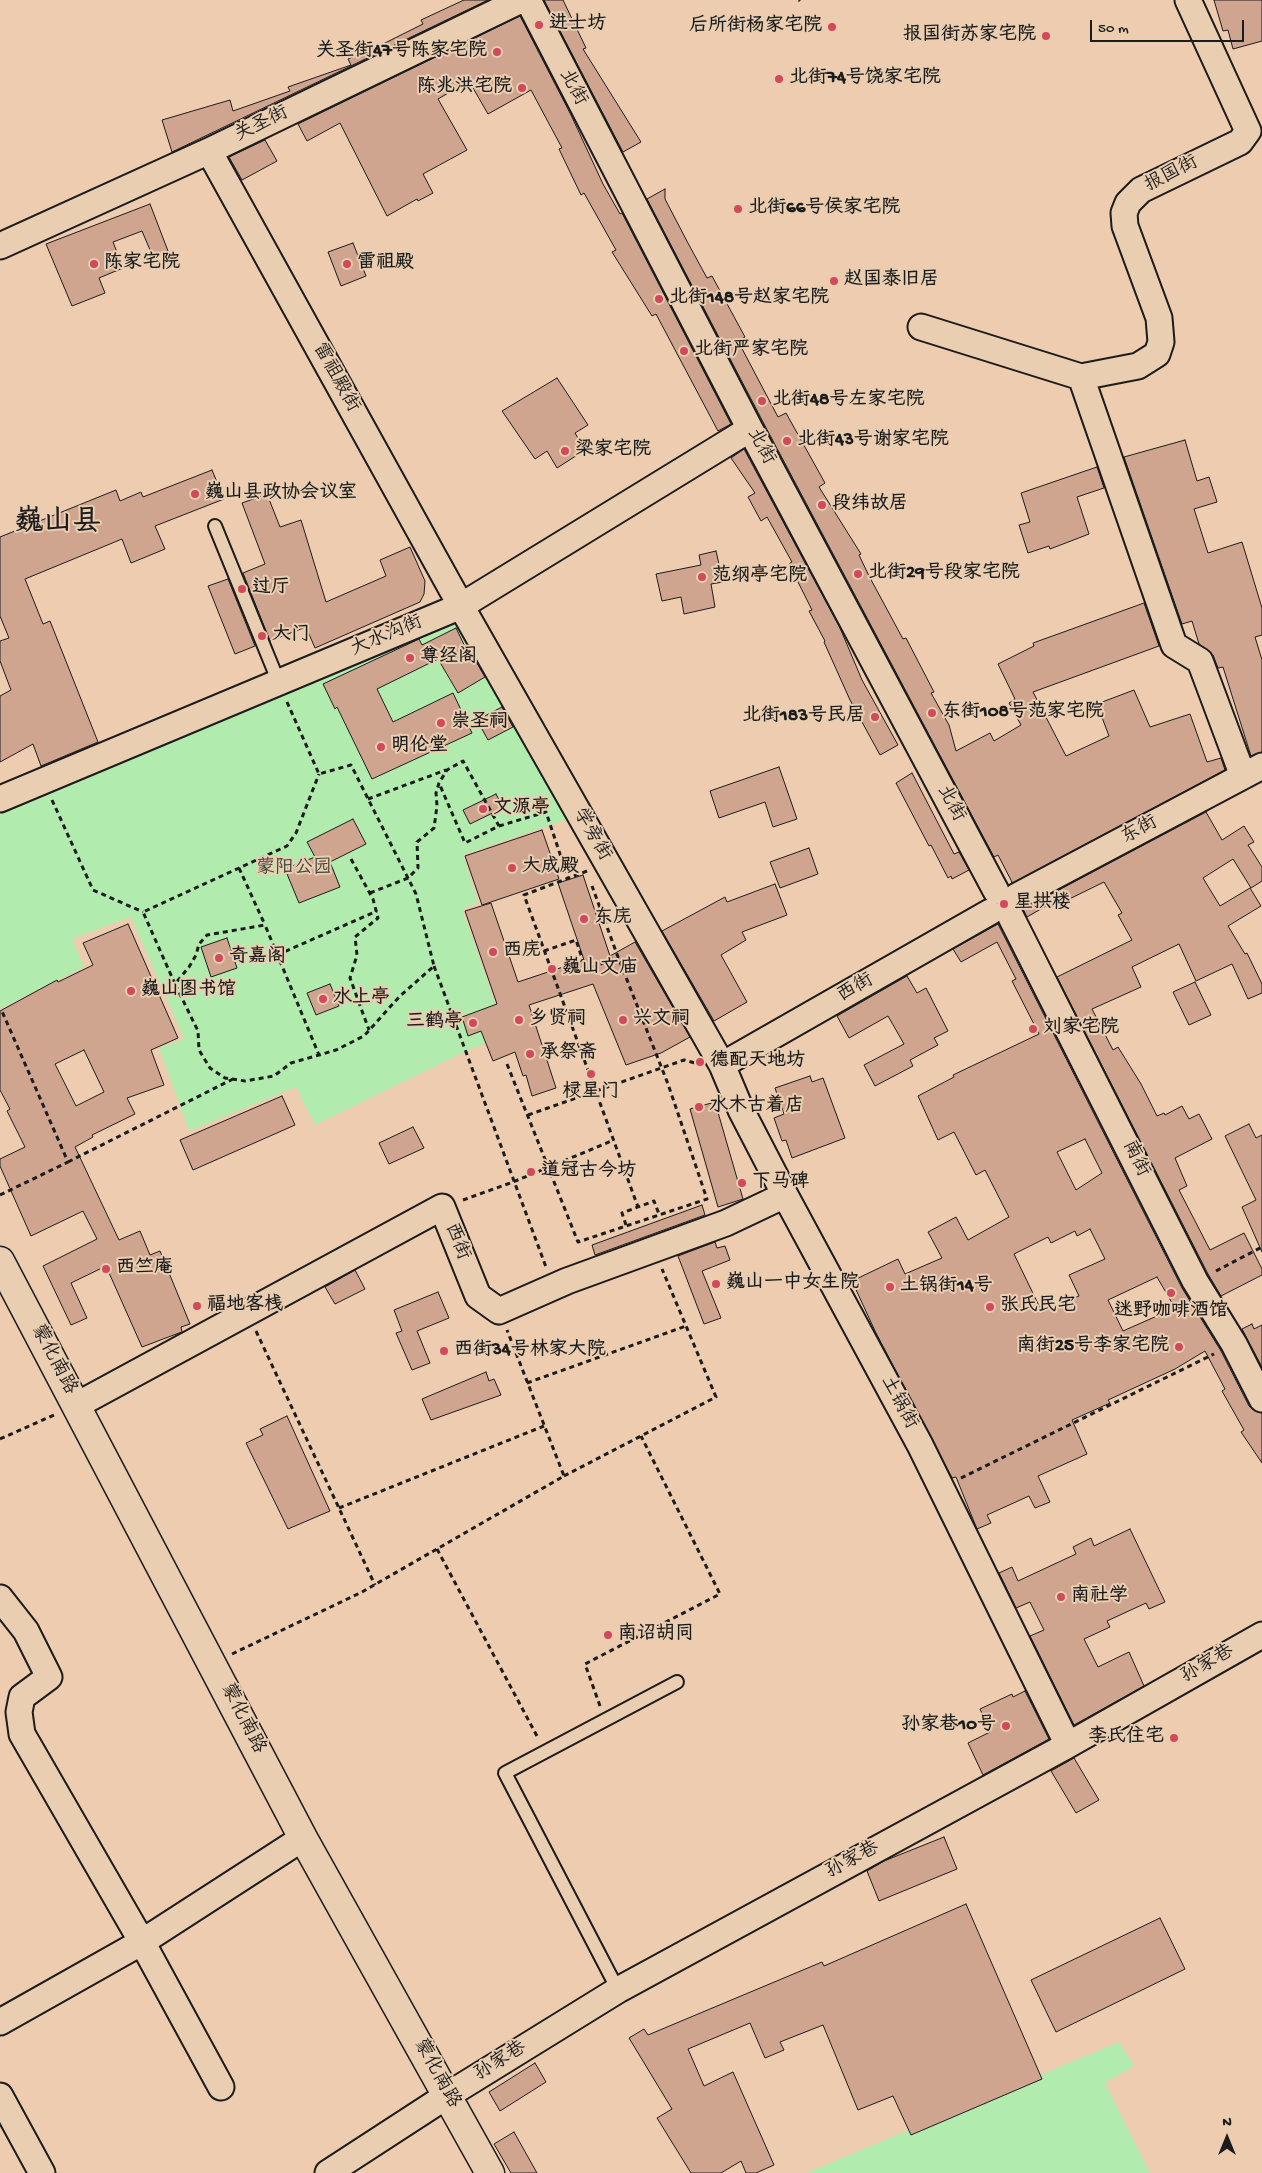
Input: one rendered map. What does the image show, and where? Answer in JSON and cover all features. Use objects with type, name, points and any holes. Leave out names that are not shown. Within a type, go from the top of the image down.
[{"type":"main road","name":"蒙化南路","points":[[0,1261],[213,1663],[303,1838],[490,2173]]},
{"type":"street","name":"关圣街","points":[[0,246],[209,151],[521,0]]},
{"type":"street","name":"北街","points":[[528,0],[750,429],[1004,904]]},
{"type":"street","name":"报国街","points":[[1081,378],[1138,366],[1157,354],[1161,342],[1159,318],[1125,226],[1124,213],[1128,202],[1141,190],[1240,142],[1255,127],[1188,0]]},
{"type":"street","name":"雷祖殿街","points":[[209,151],[461,606]]},
{"type":"street","points":[[921,327],[1081,378],[1174,645],[1200,661],[1253,771]]},
{"type":"street","name":"大水沟街","points":[[0,798],[461,606],[750,429]]},
{"type":"street","name":"学旁街","points":[[461,606],[720,1062]]},
{"type":"street","name":"东街","points":[[1004,904],[1253,771]]},
{"type":"street","name":"西街","points":[[720,1062],[1004,904]]},
{"type":"street","name":"南街","points":[[1004,904],[1195,1281],[1234,1344],[1262,1399]]},
{"type":"street","name":"土锅街","points":[[720,1062],[741,1110],[785,1196],[920,1445],[1068,1745]]},
{"type":"street","points":[[499,1311],[553,1287],[726,1223],[785,1196]]},
{"type":"street","name":"西街","points":[[77,1405],[442,1207],[478,1296],[499,1311]]},
{"type":"street","points":[[0,1598],[26,1631],[49,1677],[22,1697],[19,1712],[22,1734],[142,1942],[222,2087]]},
{"type":"street","name":"孙家巷","points":[[328,2173],[448,2095],[618,1990],[1068,1745],[1262,1635]]},
{"type":"street","points":[[0,2022],[142,1942],[303,1838]]},
{"type":"street","points":[[0,2096],[42,2173]]},
{"type":"lane","points":[[215,526],[279,683]]},
{"type":"lane","points":[[618,1990],[505,1773],[677,1682]]},
{"type":"path","points":[[143,912],[287,846],[296,833],[319,774],[279,683]]},
{"type":"path","points":[[368,799],[447,770],[463,761],[499,826]]},
{"type":"path","points":[[319,774],[351,766],[416,894],[434,966],[553,1287]]},
{"type":"path","points":[[370,893],[408,878],[418,868],[417,842],[434,828],[437,806],[436,793],[439,783],[447,770]]},
{"type":"path","points":[[43,781],[93,890],[143,912],[198,1032],[198,1050],[210,1068],[225,1078],[245,1081],[274,1076],[291,1063],[336,1050],[364,1036],[399,997],[434,966]]},
{"type":"path","points":[[439,783],[465,843],[499,826],[546,812],[568,878]]},
{"type":"path","points":[[352,859],[370,893],[378,918],[355,937],[357,955],[350,978],[369,1031]]},
{"type":"path","points":[[240,868],[319,1055]]},
{"type":"path","points":[[508,1064],[578,1242],[707,1198],[662,1067],[586,870],[524,895],[638,1207]]},
{"type":"path","points":[[277,955],[377,911]]},
{"type":"path","points":[[175,984],[189,967],[196,955],[199,944],[207,935],[265,925]]},
{"type":"path","points":[[544,951],[576,940],[586,970],[618,957]]},
{"type":"path","points":[[1,1009],[68,1162]]},
{"type":"path","points":[[528,1115],[684,1060],[700,1064],[720,1062]]},
{"type":"path","points":[[0,1194],[233,1079]]},
{"type":"path","points":[[442,1207],[513,1182],[614,1140]]},
{"type":"path","points":[[626,1226],[622,1213],[654,1201],[659,1214]]},
{"type":"path","points":[[1195,1281],[1262,1246]]},
{"type":"path","points":[[213,1663],[375,1584],[564,1476],[716,1397],[654,1249]]},
{"type":"path","points":[[499,1311],[564,1476]]},
{"type":"path","points":[[247,1313],[375,1584]]},
{"type":"path","points":[[527,1383],[686,1326]]},
{"type":"path","points":[[941,1488],[1234,1344]]},
{"type":"path","points":[[0,1439],[77,1405]]},
{"type":"path","points":[[339,1508],[544,1426]]},
{"type":"path","points":[[606,1720],[585,1664],[720,1594],[642,1436]]},
{"type":"path","points":[[437,1549],[545,1752]]},
{"type":"green space","name":"蒙阳公园","points":[[458,612],[571,818],[463,855],[478,903],[462,909],[506,1034],[464,1052],[315,1125],[296,1087],[189,1131],[159,1048],[184,1039],[131,917],[72,939],[84,967],[0,1009],[0,814]]},
{"type":"green space","points":[[1119,2042],[1134,2066],[1105,2083],[1150,2173],[806,2173]]},
{"type":"building","points":[[464,0],[488,0],[172,152],[162,120],[230,100],[233,111],[290,91],[288,87],[351,65],[348,59],[372,47],[373,49],[423,24],[421,20]]},
{"type":"building","points":[[544,0],[563,0],[586,48],[583,49],[641,142],[623,152]]},
{"type":"building","points":[[1214,0],[1262,0],[1262,41],[1233,49],[1228,30],[1223,31]]},
{"type":"building","points":[[520,16],[571,115],[603,184],[620,214],[622,213],[731,424],[718,431],[656,314],[652,316],[612,252],[616,250],[584,193],[581,195],[559,149],[562,148],[531,90],[488,114],[469,81],[438,99],[467,150],[423,174],[433,193],[418,201],[417,199],[387,216],[340,123],[307,141],[298,124]]},
{"type":"building","points":[[265,140],[277,161],[242,180],[229,157]]},
{"type":"building","points":[[665,189],[665,199],[689,245],[707,278],[712,276],[745,337],[738,341],[778,417],[786,413],[825,483],[819,487],[861,554],[859,555],[869,576],[903,639],[906,638],[934,692],[931,693],[949,725],[956,751],[990,733],[994,741],[1021,725],[1009,703],[1015,699],[998,664],[1034,646],[1033,643],[1144,603],[1159,646],[1033,692],[1066,756],[1109,736],[1097,704],[1134,690],[1150,727],[1190,714],[1207,762],[1221,758],[1225,770],[1009,885],[1012,882],[998,855],[994,857],[647,199]]},
{"type":"building","points":[[150,204],[168,251],[153,257],[142,231],[113,242],[123,268],[99,278],[105,293],[72,306],[46,244]]},
{"type":"building","name":"雷祖殿","points":[[353,243],[366,276],[341,286],[328,252]]},
{"type":"building","points":[[557,378],[588,425],[575,433],[585,450],[557,468],[547,451],[535,459],[502,411]]},
{"type":"building","points":[[1185,440],[1197,481],[1209,477],[1217,502],[1194,509],[1208,553],[1242,542],[1262,608],[1262,635],[1255,637],[1262,660],[1262,752],[1251,756],[1223,667],[1218,668],[1213,655],[1199,644],[1192,621],[1182,624],[1124,457]]},
{"type":"building","points":[[744,449],[840,628],[862,680],[898,745],[880,755],[850,700],[825,641],[809,611],[812,610],[789,564],[792,562],[767,517],[761,521],[748,497],[755,493],[731,458]]},
{"type":"building","points":[[1097,467],[1104,488],[1077,497],[1089,534],[1050,549],[1049,546],[1028,553],[1019,525],[1030,522],[1021,493]]},
{"type":"building","points":[[212,470],[224,499],[155,526],[165,549],[131,563],[122,539],[25,579],[43,624],[50,621],[98,742],[41,766],[33,744],[0,762],[0,696],[11,690],[0,661],[0,641],[9,638],[0,616],[0,537],[116,490],[120,501],[141,492],[143,497]]},
{"type":"building","points":[[267,494],[280,527],[301,520],[326,602],[386,576],[380,560],[410,547],[425,581],[424,594],[420,602],[315,648],[306,627],[270,641],[243,573],[265,564],[242,503]]},
{"type":"building","points":[[716,551],[723,582],[711,584],[715,607],[684,614],[681,597],[662,601],[656,574],[701,565],[699,555]]},
{"type":"building","points":[[228,579],[255,646],[235,654],[208,586]]},
{"type":"building","points":[[456,628],[471,659],[474,658],[485,677],[458,693],[438,659],[377,689],[393,722],[453,693],[472,733],[372,779],[337,707],[335,709],[323,684],[419,639],[422,645]]},
{"type":"building","points":[[502,707],[513,727],[488,740],[477,720]]},
{"type":"building","points":[[779,767],[797,819],[773,827],[765,802],[719,818],[710,791]]},
{"type":"building","points":[[912,773],[954,854],[959,852],[969,870],[952,879],[951,876],[948,878],[931,845],[929,846],[896,783]]},
{"type":"building","name":"文源亭","points":[[496,794],[503,808],[470,824],[463,810]]},
{"type":"building","points":[[1206,812],[1222,840],[1244,826],[1254,842],[1248,845],[1262,867],[1262,881],[1251,888],[1233,859],[1203,878],[1220,906],[1250,888],[1261,906],[1228,926],[1245,954],[1247,953],[1262,984],[1262,993],[1248,999],[1232,964],[1196,981],[1179,944],[1132,967],[1141,987],[1092,1009],[1113,1050],[1118,1047],[1141,1084],[1157,1116],[1164,1113],[1165,1115],[1182,1106],[1189,1119],[1199,1114],[1212,1139],[1175,1158],[1187,1186],[1179,1190],[1210,1250],[1244,1233],[1262,1269],[1262,1275],[1221,1296],[1208,1274],[1057,977],[1132,940],[1118,915],[1122,913],[1104,882],[1055,906],[1053,902],[1027,917],[1023,909]]},
{"type":"building","points":[[353,819],[366,844],[330,862],[340,887],[299,903],[285,869],[315,857],[307,842]]},
{"type":"building","name":"大成殿","points":[[542,830],[559,879],[482,905],[465,856]]},
{"type":"building","points":[[809,848],[818,874],[780,888],[770,862]]},
{"type":"building","points":[[583,875],[610,956],[635,942],[690,1037],[661,1053],[626,1065],[593,984],[529,1005],[556,1088],[532,1096],[526,1075],[523,1076],[515,1052],[493,1061],[481,1031],[468,1036],[462,1017],[497,1004],[465,911],[491,903],[518,982],[584,960],[558,883]]},
{"type":"building","points":[[775,884],[787,915],[742,932],[746,940],[721,955],[747,1002],[714,1021],[662,931],[725,897],[727,902]]},
{"type":"building","points":[[128,924],[178,1038],[151,1050],[164,1085],[127,1098],[135,1114],[92,1135],[93,1137],[75,1147],[119,1240],[140,1231],[150,1255],[160,1251],[190,1324],[181,1327],[182,1332],[142,1347],[106,1266],[71,1283],[87,1318],[71,1325],[43,1266],[97,1239],[83,1211],[31,1236],[0,1166],[0,1159],[25,1147],[7,1111],[10,1109],[0,1090],[0,1011],[57,980],[58,982],[93,965],[83,943]],"holes":[[[84,1050],[104,1092],[76,1106],[55,1064]]]},
{"type":"building","points":[[998,924],[1182,1288],[1221,1351],[1249,1406],[1255,1411],[1262,1413],[1262,1463],[1241,1432],[1244,1430],[1222,1391],[1225,1389],[1205,1351],[1175,1369],[1108,1400],[1110,1403],[1072,1420],[1087,1454],[1038,1476],[1050,1502],[1035,1508],[1029,1496],[987,1515],[991,1523],[977,1529],[956,1477],[952,1478],[876,1333],[852,1281],[898,1259],[905,1274],[942,1258],[928,1232],[956,1217],[968,1240],[1009,1217],[985,1170],[976,1175],[954,1132],[938,1140],[918,1096],[954,1077],[953,1075],[1039,1034],[1012,981],[1016,979],[997,942],[961,962],[953,949]],"holes":[[[1085,1139],[1102,1173],[1076,1190],[1057,1152]],[[1090,1229],[1105,1259],[1069,1275],[1079,1296],[1042,1312],[1014,1254],[1048,1237],[1051,1243],[1075,1231],[1077,1236]],[[1157,1277],[1175,1308],[1123,1331],[1108,1300]]]},
{"type":"building","name":"奇嘉阁","points":[[227,938],[237,968],[211,977],[201,947]]},
{"type":"building","points":[[907,976],[917,993],[926,988],[948,1031],[934,1038],[938,1045],[910,1060],[913,1066],[875,1086],[864,1065],[904,1044],[888,1016],[849,1038],[837,1016]]},
{"type":"building","points":[[1195,982],[1211,1015],[1189,1025],[1173,992]]},
{"type":"building","name":"水上亭","points":[[330,984],[339,1006],[316,1015],[307,993]]},
{"type":"building","points":[[810,1076],[812,1082],[823,1078],[845,1138],[792,1158],[786,1140],[782,1141],[774,1118],[784,1114],[775,1088]]},
{"type":"building","points":[[282,1096],[295,1125],[193,1170],[180,1140]]},
{"type":"building","points":[[715,1102],[743,1199],[718,1207],[690,1109]]},
{"type":"building","points":[[1249,1124],[1256,1138],[1262,1135],[1262,1252],[1242,1207],[1256,1200],[1225,1136]]},
{"type":"building","points":[[413,1127],[424,1148],[389,1164],[379,1143]]},
{"type":"building","points":[[702,1205],[705,1215],[595,1255],[592,1245]]},
{"type":"building","points":[[715,1242],[717,1248],[725,1246],[730,1260],[702,1271],[721,1318],[704,1324],[678,1256]]},
{"type":"building","points":[[355,1270],[365,1289],[335,1304],[325,1287]]},
{"type":"building","points":[[438,1292],[449,1318],[417,1331],[430,1363],[412,1370],[396,1333],[402,1331],[394,1310]]},
{"type":"building","points":[[1252,1324],[1254,1329],[1262,1325],[1262,1367],[1242,1329]]},
{"type":"building","points":[[486,1372],[489,1381],[494,1379],[501,1395],[431,1420],[422,1399]]},
{"type":"building","points":[[287,1416],[330,1511],[288,1529],[246,1443],[263,1435],[260,1429]]},
{"type":"building","points":[[1130,1529],[1165,1602],[1149,1609],[1146,1603],[1107,1621],[1110,1627],[1084,1639],[1098,1667],[1129,1652],[1144,1686],[1074,1725],[1030,1636],[1044,1630],[1030,1602],[1016,1608],[999,1573],[1012,1567],[1018,1581],[1076,1554],[1073,1547],[1091,1538],[1094,1546]]},
{"type":"building","points":[[1025,1691],[1049,1739],[983,1775],[968,1743],[990,1732],[980,1709],[1012,1694],[1013,1697]]},
{"type":"building","points":[[1074,1758],[1099,1800],[1076,1813],[1051,1771]]},
{"type":"building","points":[[944,1837],[957,1869],[879,1901],[867,1871],[884,1861]]},
{"type":"building","points":[[966,1904],[1042,2079],[911,2135],[893,2096],[858,2110],[823,2025],[780,2042],[784,2050],[765,2058],[750,2023],[688,2049],[704,2086],[733,2072],[774,2165],[756,2173],[746,2173],[741,2161],[721,2173],[691,2173],[657,2118],[672,2109],[629,2038],[644,2029],[648,2035],[822,1962],[824,1966]]},
{"type":"building","points":[[1160,1918],[1185,1969],[1056,2032],[1031,1980]]},
{"type":"building","points":[[535,2063],[546,2082],[500,2111],[489,2092]]},
{"type":"building","points":[[514,2132],[537,2173],[511,2173],[494,2144]]},
{"type":"tunnel","points":[[990,912],[1017,896]]},
{"type":"place","name":"进士坊","points":[[539,25]]},
{"type":"place","name":"后所街杨家宅院","points":[[832,27]]},
{"type":"place","name":"报国街苏家宅院","points":[[1046,36]]},
{"type":"place","name":"关圣街47号陈家宅院","points":[[497,52]]},
{"type":"place","name":"北街74号饶家宅院","points":[[779,79]]},
{"type":"place","name":"陈兆洪宅院","points":[[522,88]]},
{"type":"place","name":"北街66号侯家宅院","points":[[738,209]]},
{"type":"place","name":"陈家宅院","points":[[94,264]]},
{"type":"place","name":"雷祖殿","points":[[347,264]]},
{"type":"place","name":"赵国泰旧居","points":[[834,281]]},
{"type":"place","name":"北街148号赵家宅院","points":[[659,299]]},
{"type":"place","name":"北街严家宅院","points":[[684,351]]},
{"type":"place","name":"北街48号左家宅院","points":[[762,401]]},
{"type":"place","name":"北街43号谢家宅院","points":[[787,441]]},
{"type":"place","name":"梁家宅院","points":[[565,451]]},
{"type":"place","name":"巍山县政协会议室","points":[[195,494]]},
{"type":"place","name":"段纬故居","points":[[822,505]]},
{"type":"place","name":"北街29号段家宅院","points":[[858,574]]},
{"type":"place","name":"范纲亭宅院","points":[[702,577]]},
{"type":"place","name":"过厅","points":[[242,589]]},
{"type":"place","name":"大门","points":[[262,636]]},
{"type":"place","name":"尊经阁","points":[[410,658]]},
{"type":"place","name":"东街108号范家宅院","points":[[932,713]]},
{"type":"place","name":"北街183号民居","points":[[875,717]]},
{"type":"place","name":"崇圣祠","points":[[441,723]]},
{"type":"place","name":"明伦堂","points":[[381,747]]},
{"type":"place","name":"文源亭","points":[[483,809]]},
{"type":"place","name":"大成殿","points":[[512,868]]},
{"type":"place","name":"星拱楼","points":[[1004,904]]},
{"type":"place","name":"东庑","points":[[584,919]]},
{"type":"place","name":"西庑","points":[[493,952]]},
{"type":"place","name":"奇嘉阁","points":[[219,958]]},
{"type":"place","name":"巍山文庙","points":[[552,969]]},
{"type":"place","name":"巍山图书馆","points":[[131,991]]},
{"type":"place","name":"水上亭","points":[[323,999]]},
{"type":"place","name":"乡贤祠","points":[[519,1020]]},
{"type":"place","name":"兴文祠","points":[[623,1020]]},
{"type":"place","name":"三鹤亭","points":[[473,1023]]},
{"type":"place","name":"刘家宅院","points":[[1033,1029]]},
{"type":"place","name":"承祭斋","points":[[530,1054]]},
{"type":"place","name":"德配天地坊","points":[[700,1062]]},
{"type":"place","name":"棂星门","points":[[591,1074]]},
{"type":"place","name":"水木古着店","points":[[699,1107]]},
{"type":"place","name":"道冠古今坊","points":[[531,1172]]},
{"type":"place","name":"下马碑","points":[[742,1183]]},
{"type":"place","name":"西竺庵","points":[[106,1269]]},
{"type":"place","name":"巍山一中女生院","points":[[716,1284]]},
{"type":"place","name":"土锅街14号","points":[[890,1287]]},
{"type":"place","name":"迷野咖啡酒馆","points":[[1171,1293]]},
{"type":"place","name":"福地客栈","points":[[197,1306]]},
{"type":"place","name":"张氏民宅","points":[[990,1307]]},
{"type":"place","name":"南街25号李家宅院","points":[[1179,1347]]},
{"type":"place","name":"西街34号林家大院","points":[[444,1351]]},
{"type":"place","name":"南社学","points":[[1061,1597]]},
{"type":"place","name":"南诏胡同","points":[[608,1635]]},
{"type":"place","name":"孙家巷10号","points":[[1006,1726]]},
{"type":"place","name":"李氏住宅","points":[[1174,1738]]},
{"type":"district","name":"巍山县","points":[[58,525]]}]
